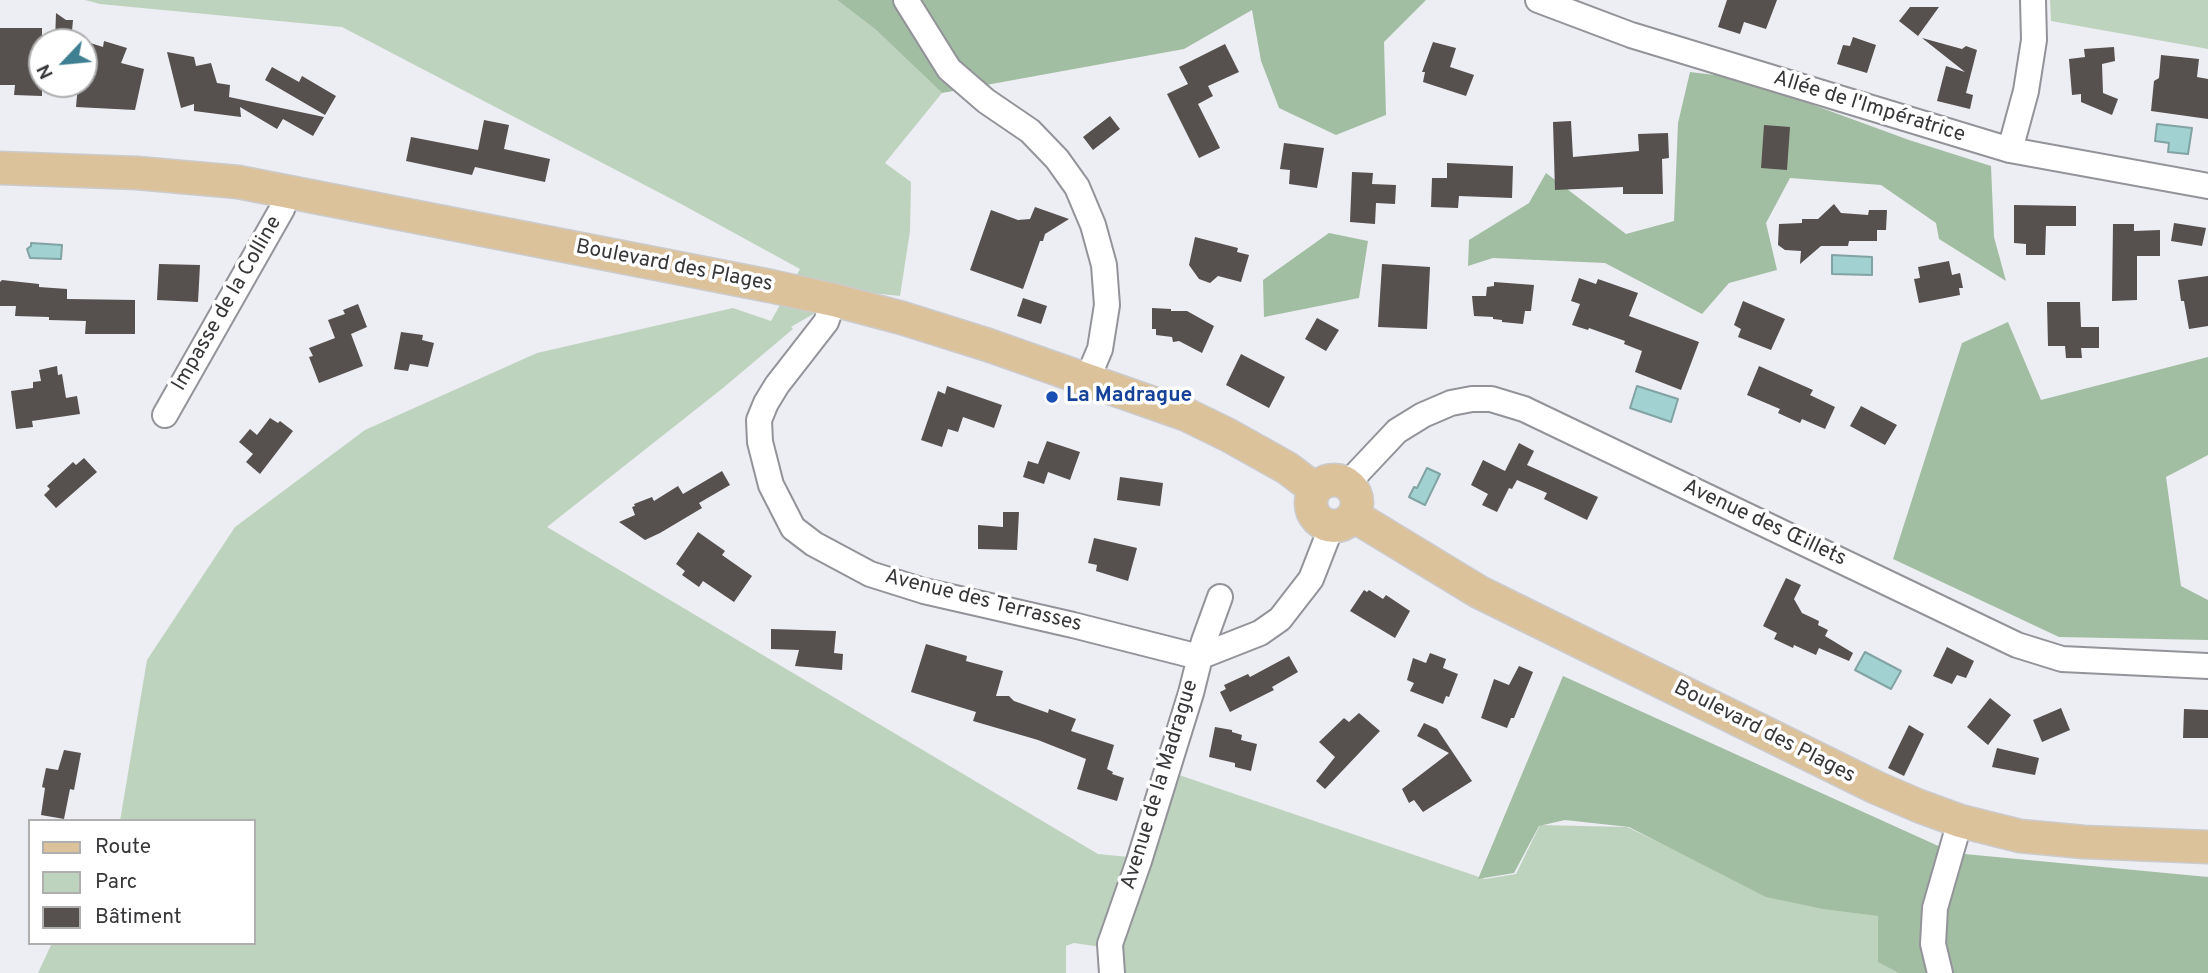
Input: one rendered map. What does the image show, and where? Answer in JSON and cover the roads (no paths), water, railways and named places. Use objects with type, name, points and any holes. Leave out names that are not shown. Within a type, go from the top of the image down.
[{"type":"main road","name":"Boulevard des Plages","points":[[0,168],[137,173],[237,182],[834,300],[988,345],[1197,420],[1287,468],[1315,489]]},
{"type":"main road","points":[[1330,480],[1348,483],[1354,489],[1357,507],[1342,521],[1321,522],[1311,507],[1315,489],[1330,480]]},
{"type":"main road","name":"Boulevard des Plages","points":[[1342,521],[1479,592],[1877,788],[1960,821],[2020,836],[2084,842],[2208,847]]},
{"type":"street","points":[[906,0],[949,69],[986,102],[1031,131],[1057,159],[1077,187],[1093,225],[1104,265],[1107,306],[1100,349],[1087,380]]},
{"type":"street","name":"Allée de l'Impératrice","points":[[1538,0],[1631,35],[2010,150],[2208,186]]},
{"type":"street","points":[[2010,150],[2026,90],[2034,40],[2034,0]]},
{"type":"street","name":"Impasse de la Colline","points":[[165,415],[282,209],[288,193]]},
{"type":"street","name":"Avenue des Terrasses","points":[[834,300],[826,322],[777,384],[759,421],[760,442],[771,485],[793,528],[814,544],[870,574],[924,590],[1199,657]]},
{"type":"street","name":"Avenue des Œillets","points":[[1348,483],[1397,431],[1423,415],[1451,403],[1492,399],[1524,409],[2017,645],[2062,659],[2208,666]]},
{"type":"street","points":[[1199,657],[1260,634],[1280,619],[1311,579],[1327,538],[1342,521]]},
{"type":"street","name":"Avenue de la Madrague","points":[[1112,973],[1111,944],[1220,597]]},
{"type":"street","points":[[1940,973],[1933,944],[1935,908],[1960,821]]},
{"type":"place","name":"La Madrague","points":[[1052,397]]}]
